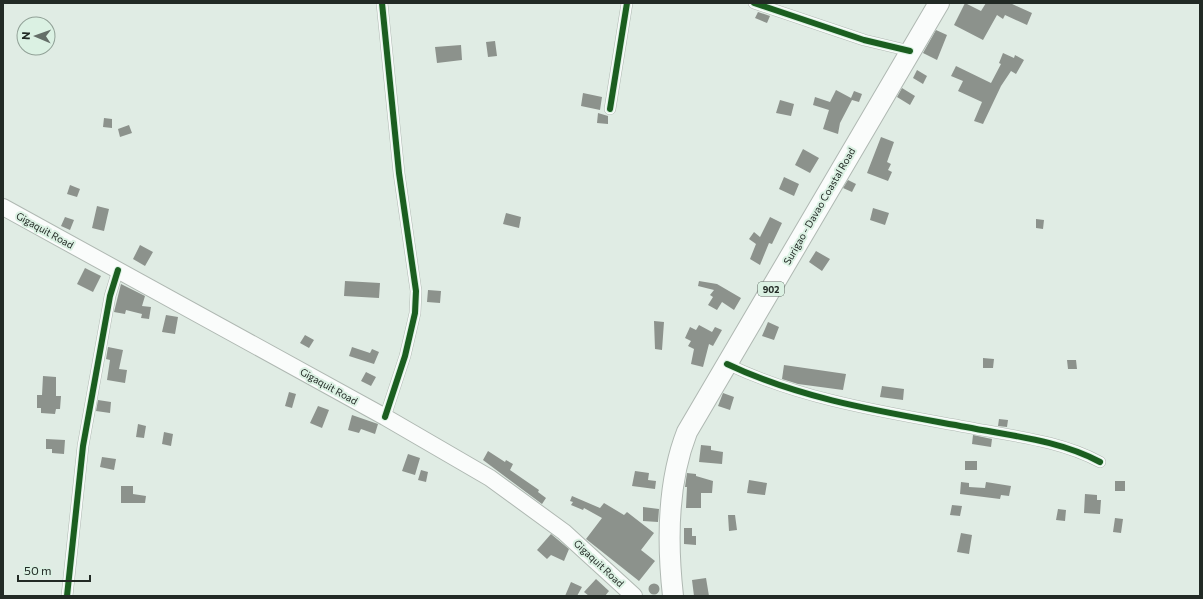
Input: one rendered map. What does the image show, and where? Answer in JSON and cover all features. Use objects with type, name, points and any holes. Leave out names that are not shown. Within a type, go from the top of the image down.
[{"type":"highway","name":"Surigao - Davao Coastal Road","points":[[673,596],[671,531],[672,498],[676,465],[687,432],[939,3]]},
{"type":"main road","name":"Gigaquit Road","points":[[3,207],[385,417],[490,478],[517,496],[582,547],[634,596]]},
{"type":"street","points":[[382,3],[399,173],[416,291],[415,313],[405,356],[385,417]]},
{"type":"street","points":[[610,109],[627,3]]},
{"type":"street","points":[[754,3],[864,40],[910,51]]},
{"type":"street","points":[[67,596],[83,446],[110,296],[118,270]]},
{"type":"street","points":[[727,364],[776,385],[822,399],[870,410],[1050,443],[1080,453],[1100,462]]},
{"type":"building","points":[[965,3],[981,11],[986,3],[1010,3],[1032,13],[1027,25],[1005,15],[1003,19],[997,15],[983,40],[954,25]]},
{"type":"building","points":[[758,12],[770,16],[767,23],[755,18]]},
{"type":"building","points":[[936,30],[947,35],[937,60],[923,53]]},
{"type":"building","points":[[495,41],[497,56],[488,57],[486,42]]},
{"type":"building","points":[[461,45],[462,60],[437,63],[435,47]]},
{"type":"building","points":[[1003,53],[1014,58],[1015,55],[1024,60],[1016,74],[1011,71],[1001,86],[983,124],[974,121],[982,102],[958,91],[963,81],[951,76],[956,66],[991,83],[1001,64],[999,63]]},
{"type":"building","points":[[917,70],[927,76],[923,84],[913,78]]},
{"type":"building","points":[[902,88],[915,96],[910,105],[897,97]]},
{"type":"building","points":[[836,90],[851,98],[854,91],[862,94],[859,102],[852,100],[840,123],[838,134],[823,129],[829,110],[813,105],[815,97],[830,102]]},
{"type":"building","points":[[583,93],[602,97],[600,110],[581,106]]},
{"type":"building","points":[[780,100],[794,104],[791,116],[776,113]]},
{"type":"building","points":[[598,113],[608,116],[608,124],[597,123]]},
{"type":"building","points":[[104,118],[112,119],[112,128],[103,127]]},
{"type":"building","points":[[129,125],[132,133],[120,137],[118,129]]},
{"type":"building","points":[[881,137],[894,142],[887,162],[891,164],[888,170],[892,172],[888,181],[867,173]]},
{"type":"building","points":[[803,149],[819,158],[810,173],[795,165]]},
{"type":"building","points":[[784,177],[799,184],[794,196],[779,189]]},
{"type":"building","points":[[848,180],[856,184],[852,192],[843,188]]},
{"type":"building","points":[[70,185],[80,189],[77,197],[67,194]]},
{"type":"building","points":[[97,206],[109,209],[104,231],[92,228]]},
{"type":"building","points":[[873,208],[889,213],[885,225],[870,220]]},
{"type":"building","points":[[506,213],[521,217],[519,228],[503,224]]},
{"type":"building","points":[[65,217],[74,220],[70,230],[61,226]]},
{"type":"building","points":[[770,217],[782,223],[772,244],[769,243],[760,265],[750,259],[756,244],[749,239],[754,232],[760,237]]},
{"type":"building","points":[[1036,219],[1044,220],[1043,229],[1036,228]]},
{"type":"building","points":[[140,245],[153,252],[145,266],[133,259]]},
{"type":"building","points":[[816,251],[830,259],[822,271],[809,262]]},
{"type":"building","points":[[85,268],[101,276],[93,292],[77,284]]},
{"type":"building","points":[[345,281],[380,283],[379,298],[344,296]]},
{"type":"building","points":[[699,281],[717,284],[741,298],[734,310],[722,302],[717,310],[708,305],[713,297],[710,295],[714,290],[698,286]]},
{"type":"building","points":[[121,284],[145,296],[142,306],[151,307],[149,319],[141,318],[142,314],[126,310],[125,314],[114,312]]},
{"type":"building","points":[[428,290],[441,291],[440,303],[427,302]]},
{"type":"building","points":[[166,315],[178,317],[175,334],[162,332]]},
{"type":"building","points":[[654,321],[664,322],[662,350],[655,349]]},
{"type":"building","points":[[768,322],[779,327],[774,340],[762,336]]},
{"type":"building","points":[[699,325],[712,332],[715,327],[722,330],[713,346],[709,344],[703,367],[691,364],[694,349],[688,346],[691,341],[685,338],[690,327],[696,330]]},
{"type":"building","points":[[305,335],[314,340],[309,348],[300,343]]},
{"type":"building","points":[[108,347],[123,350],[119,369],[127,370],[125,383],[107,380],[110,360],[106,359]]},
{"type":"building","points":[[352,347],[370,353],[372,349],[379,352],[374,364],[349,356]]},
{"type":"building","points":[[983,358],[994,359],[993,368],[983,368]]},
{"type":"building","points":[[1067,360],[1076,360],[1077,369],[1068,369]]},
{"type":"building","points":[[784,365],[846,374],[843,390],[798,384],[782,379]]},
{"type":"building","points":[[366,372],[376,377],[371,386],[361,381]]},
{"type":"building","points":[[43,376],[56,377],[56,396],[61,396],[60,409],[56,409],[55,414],[41,413],[41,408],[37,408],[37,395],[42,395]]},
{"type":"building","points":[[882,386],[904,389],[903,400],[880,397]]},
{"type":"building","points":[[289,392],[296,394],[292,408],[285,406]]},
{"type":"building","points":[[723,393],[734,397],[730,410],[718,406]]},
{"type":"building","points":[[98,400],[111,402],[110,413],[96,411]]},
{"type":"building","points":[[318,406],[329,410],[322,428],[310,423]]},
{"type":"building","points":[[352,415],[378,424],[375,434],[361,429],[359,433],[348,430]]},
{"type":"building","points":[[999,419],[1008,420],[1007,427],[998,426]]},
{"type":"building","points":[[138,424],[146,426],[144,438],[136,437]]},
{"type":"building","points":[[164,432],[173,434],[171,446],[162,444]]},
{"type":"building","points":[[973,435],[992,439],[991,447],[972,444]]},
{"type":"building","points":[[46,439],[65,440],[64,454],[52,453],[52,449],[46,449]]},
{"type":"building","points":[[701,445],[711,446],[711,450],[723,452],[722,464],[699,462]]},
{"type":"building","points":[[488,451],[505,462],[506,460],[513,464],[510,470],[539,490],[538,492],[546,498],[542,504],[483,460]]},
{"type":"building","points":[[408,454],[420,458],[415,475],[402,471]]},
{"type":"building","points":[[102,457],[116,459],[114,470],[100,467]]},
{"type":"building","points":[[965,461],[977,461],[977,470],[965,470]]},
{"type":"building","points":[[421,470],[428,472],[426,482],[418,480]]},
{"type":"building","points":[[635,471],[649,473],[648,480],[656,481],[655,489],[632,486]]},
{"type":"building","points":[[687,473],[696,474],[696,476],[713,481],[712,493],[701,493],[701,508],[686,508],[687,487],[685,487]]},
{"type":"building","points":[[749,480],[767,483],[765,495],[747,493]]},
{"type":"building","points":[[1115,481],[1125,481],[1125,491],[1115,491]]},
{"type":"building","points":[[961,482],[969,483],[969,487],[985,488],[986,482],[1011,486],[1009,496],[1001,495],[1000,499],[960,494]]},
{"type":"building","points":[[121,486],[133,486],[133,494],[146,496],[145,503],[121,503]]},
{"type":"building","points":[[1085,494],[1097,495],[1097,500],[1101,500],[1100,514],[1084,513]]},
{"type":"building","points":[[572,496],[600,508],[604,503],[624,515],[627,512],[654,533],[641,550],[655,561],[639,581],[586,539],[602,518],[584,508],[583,510],[571,505],[573,502],[570,501]]},
{"type":"building","points":[[952,505],[962,506],[960,516],[950,515]]},
{"type":"building","points":[[643,507],[659,509],[658,522],[643,521]]},
{"type":"building","points":[[1058,509],[1066,510],[1065,521],[1056,520]]},
{"type":"building","points":[[728,515],[735,515],[737,530],[729,531]]},
{"type":"building","points":[[1115,518],[1123,519],[1121,533],[1113,532]]},
{"type":"building","points":[[684,528],[692,528],[692,536],[696,536],[696,545],[684,544]]},
{"type":"building","points":[[961,533],[972,535],[969,554],[957,552]]},
{"type":"building","points":[[551,534],[569,549],[564,561],[551,555],[547,559],[537,550]]},
{"type":"building","points":[[706,578],[709,596],[694,596],[692,580]]},
{"type":"building","points":[[596,579],[609,591],[605,596],[589,596],[584,592]]},
{"type":"building","points":[[571,582],[582,587],[577,596],[565,596]]},
{"type":"building","points":[[654,583],[658,585],[660,589],[658,593],[654,595],[650,593],[648,589],[650,585]]},
{"type":"cycle path","points":[[382,3],[399,173],[416,291],[415,313],[405,356],[385,417]]},
{"type":"cycle path","points":[[610,109],[627,3]]},
{"type":"cycle path","points":[[754,3],[864,40],[910,51]]},
{"type":"cycle path","points":[[67,596],[83,446],[110,296],[118,270]]},
{"type":"cycle path","points":[[727,364],[785,387],[814,396],[874,410],[1034,440],[1068,449],[1100,462]]}]
